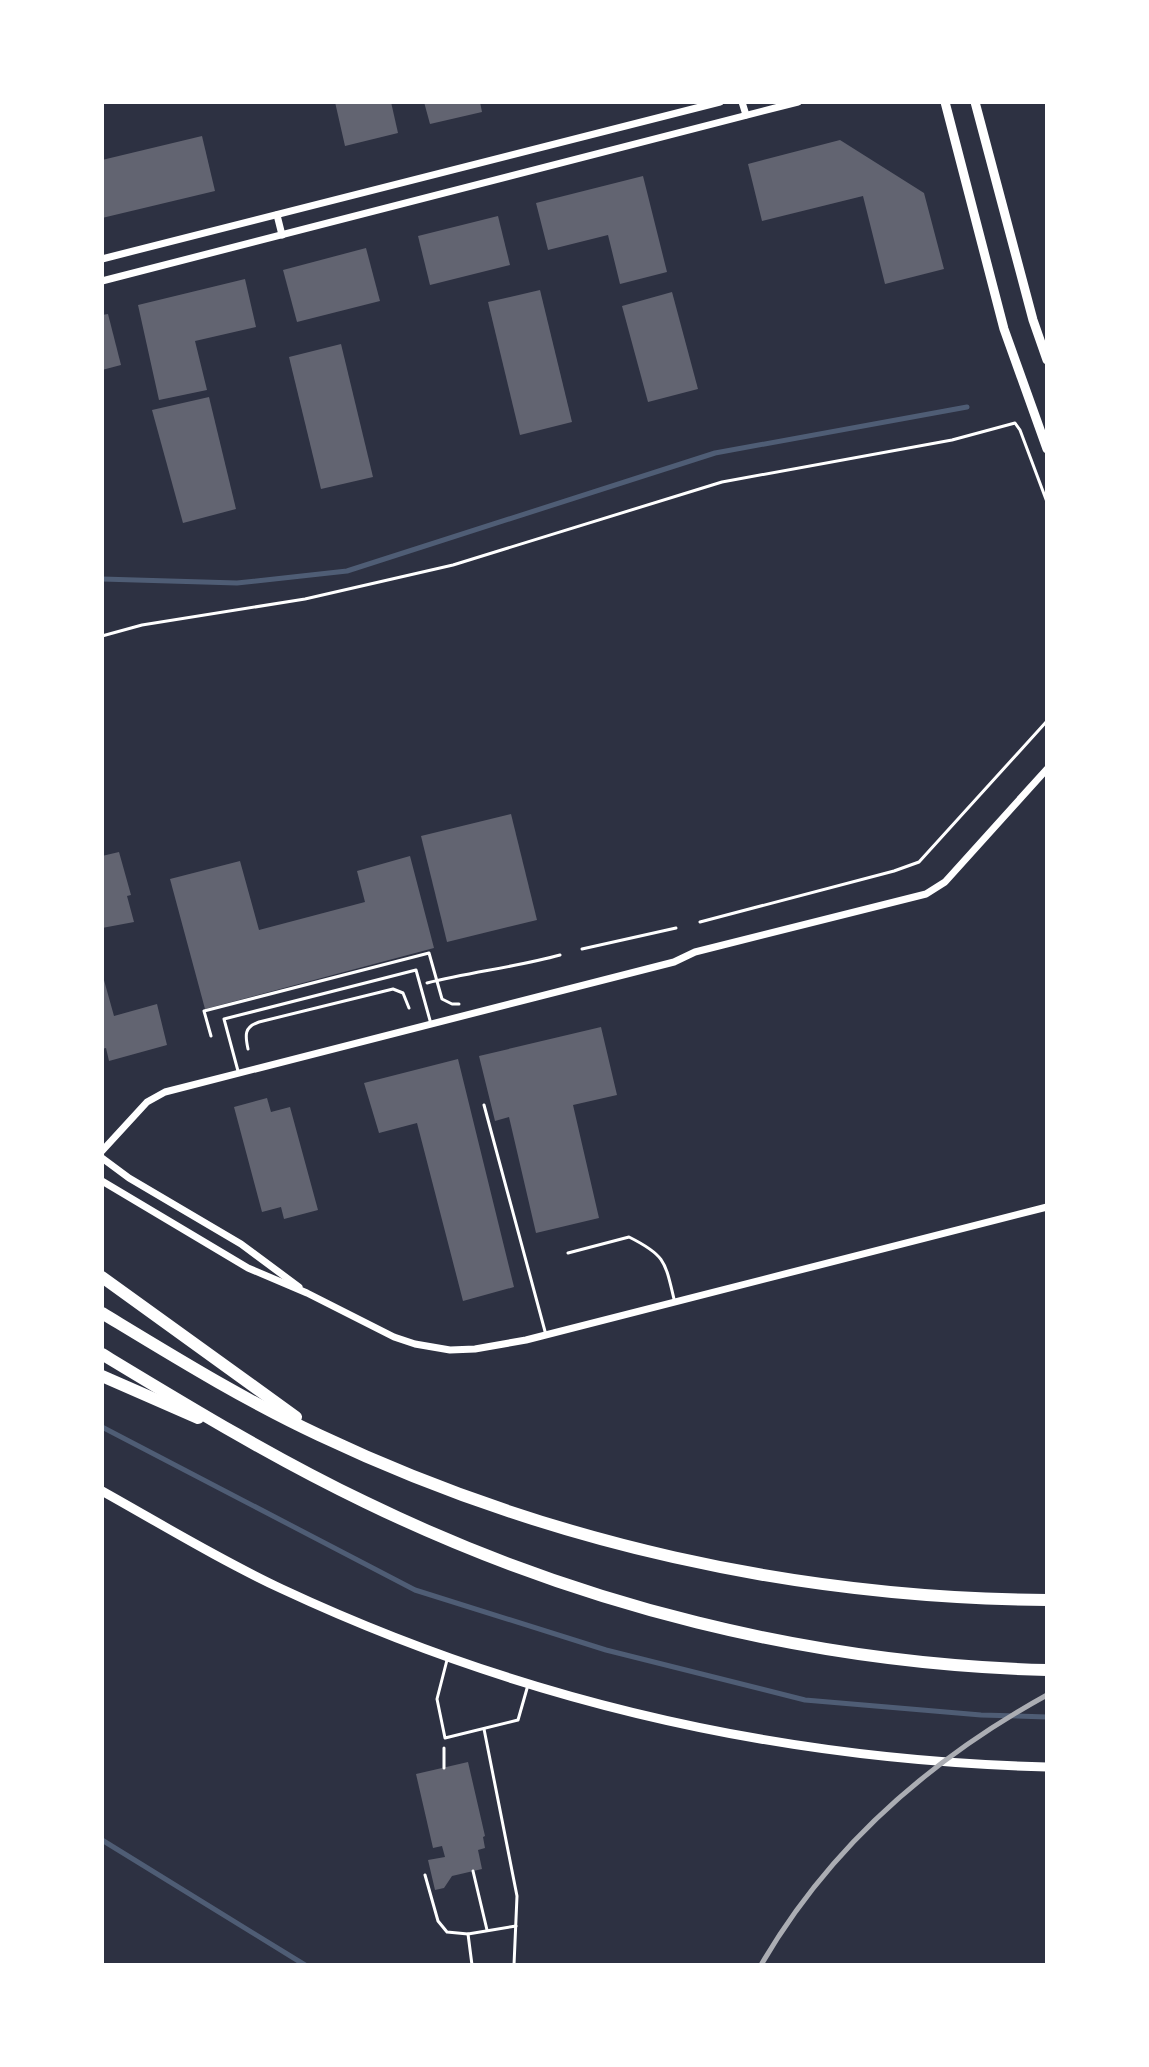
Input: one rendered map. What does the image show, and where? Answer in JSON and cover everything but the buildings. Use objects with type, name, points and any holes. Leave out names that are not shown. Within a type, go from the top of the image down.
[{"type":"highway","points":[[102,1277],[332,1441]]},
{"type":"highway","points":[[102,1313],[239,1394],[332,1441],[475,1500],[593,1537],[694,1563],[785,1580],[880,1592],[1047,1600]]},
{"type":"highway","points":[[102,1354],[336,1488],[438,1536],[530,1572],[637,1606],[734,1631],[933,1663],[1047,1670]]},
{"type":"highway","points":[[102,1376],[255,1443]]},
{"type":"street","points":[[102,259],[720,102]]},
{"type":"street","points":[[742,102],[746,115]]},
{"type":"street","points":[[102,281],[798,102]]},
{"type":"street","points":[[945,102],[1004,329],[1047,449]]},
{"type":"street","points":[[975,102],[1033,320],[1047,360]]},
{"type":"street","points":[[533,149],[539,169]]},
{"type":"street","points":[[277,215],[282,235]]},
{"type":"street","points":[[102,1151],[155,1096],[238,1071],[674,962],[695,952],[926,894],[945,882],[1047,769]]},
{"type":"street","points":[[102,1158],[129,1178],[249,1249],[307,1293]]},
{"type":"street","points":[[102,1181],[248,1268],[307,1293],[375,1329],[426,1346],[475,1349],[675,1303],[1047,1207]]},
{"type":"street","points":[[102,1491],[283,1589],[357,1622],[528,1683],[653,1718],[793,1746],[924,1762],[1047,1767]]},
{"type":"lane","points":[[238,1071],[224,1019],[416,970],[431,1024]]},
{"type":"lane","points":[[484,1105],[546,1335]]},
{"type":"lane","points":[[568,1253],[629,1237],[656,1251],[667,1269],[675,1303]]},
{"type":"lane","points":[[449,1656],[437,1699],[445,1738],[518,1720],[528,1683]]},
{"type":"lane","points":[[484,1729],[514,1876],[517,1926],[514,1965]]},
{"type":"lane","points":[[473,1871],[487,1931]]},
{"type":"lane","points":[[425,1875],[442,1927],[451,1934],[517,1926]]},
{"type":"lane","points":[[468,1934],[472,1965]]},
{"type":"path","points":[[102,636],[142,625],[305,599],[453,565],[722,482],[952,440],[1015,423],[1047,502]]},
{"type":"path","points":[[700,922],[919,862],[1047,721]]},
{"type":"path","points":[[582,949],[676,928]]},
{"type":"path","points":[[459,1004],[442,999],[436,980],[560,955]]},
{"type":"path","points":[[248,1049],[245,1035],[249,1027],[274,1018],[393,989],[403,993],[409,1008]]},
{"type":"path","points":[[444,1768],[445,1738]]},
{"type":"waterway","points":[[102,579],[237,583],[347,571],[715,453],[967,407]]},
{"type":"waterway","points":[[102,1427],[415,1590],[606,1650],[805,1700],[981,1715],[1047,1717]]},
{"type":"waterway","points":[[102,1840],[305,1965]]},
{"type":"railway","points":[[761,1965],[818,1883],[885,1810],[962,1748],[1047,1695]]}]
